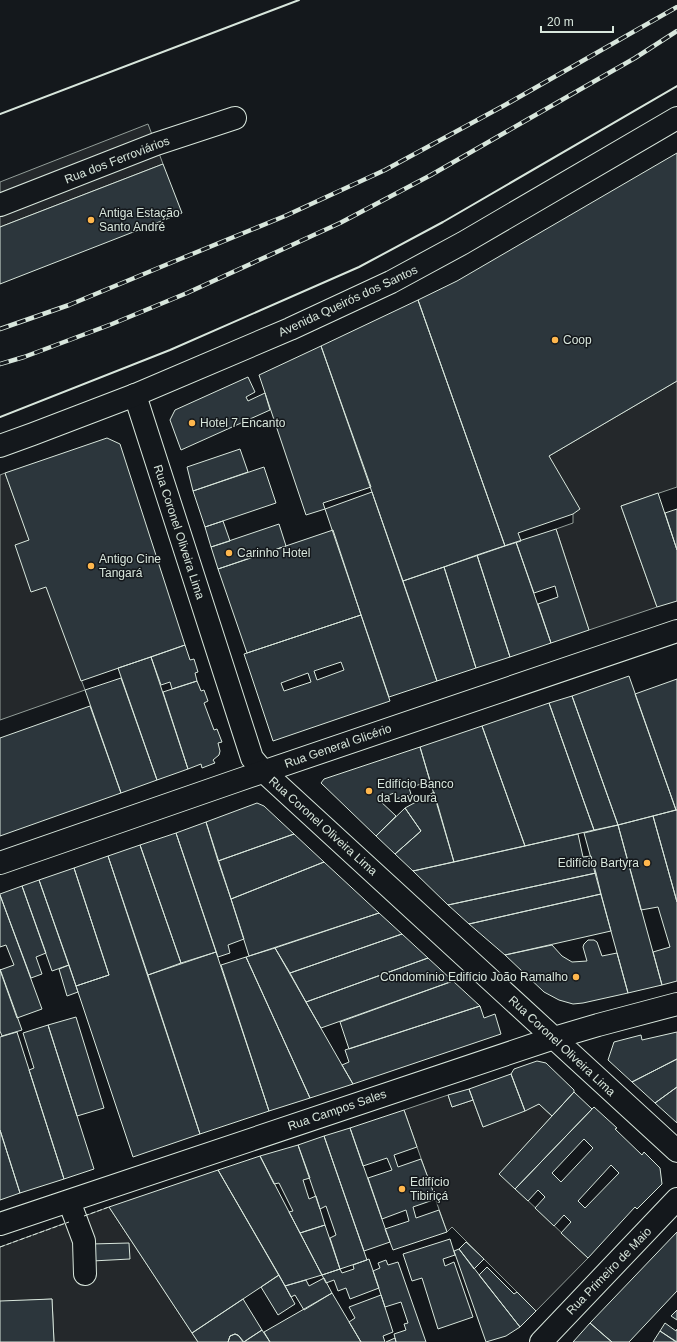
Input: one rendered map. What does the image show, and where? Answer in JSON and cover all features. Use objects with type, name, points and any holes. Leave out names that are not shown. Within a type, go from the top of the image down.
[{"type":"street","name":"Rua dos Ferroviários","points":[[0,205],[156,144],[235,118]]},
{"type":"street","name":"Avenida Queirós dos Santos","points":[[0,446],[135,395],[290,329],[391,282],[463,243],[677,118]]},
{"type":"street","name":"Rua Coronel Oliveira Lima","points":[[135,395],[252,758],[263,772],[677,1151]]},
{"type":"street","name":"Rua General Glicério","points":[[0,863],[677,631]]},
{"type":"street","name":"Rua Campos Sales","points":[[0,1224],[554,1038],[677,1004]]},
{"type":"street","points":[[69,1200],[84,1241],[85,1274]]},
{"type":"street","name":"Rua Primeiro de Maio","points":[[541,1342],[674,1203]]},
{"type":"shaded area","points":[[148,124],[163,164],[0,227],[0,182]]},
{"type":"shaded area","points":[[677,381],[677,487],[621,506],[657,607],[589,630],[556,529],[573,523],[573,514],[549,456]]},
{"type":"shaded area","points":[[5,473],[85,690],[0,720],[0,475]]},
{"type":"shaded area","points":[[448,1095],[452,1107],[473,1100],[483,1127],[539,1104],[552,1116],[500,1174],[588,1258],[536,1311],[452,1227],[447,1232],[404,1110]]},
{"type":"shaded area","points":[[109,1207],[198,1342],[54,1342],[52,1299],[0,1302],[0,1247]]},
{"type":"building","name":"Coop","points":[[677,153],[677,381],[549,456],[580,509],[573,514],[518,533],[521,541],[505,546],[418,300],[457,281]]},
{"type":"building","name":"Antiga Estação Santo André","points":[[163,164],[182,213],[0,284],[0,227]]},
{"type":"building","points":[[418,300],[505,546],[403,581],[321,346]]},
{"type":"building","points":[[321,346],[371,487],[323,503],[325,509],[306,515],[259,375]]},
{"type":"building","points":[[248,377],[255,392],[246,397],[248,401],[265,393],[270,410],[181,450],[170,420],[175,410]]},
{"type":"building","name":"Antigo Cine Tangará","points":[[107,438],[120,444],[185,645],[81,681],[46,587],[31,592],[15,545],[29,540],[5,473]]},
{"type":"building","points":[[240,449],[248,472],[193,491],[187,467]]},
{"type":"building","points":[[264,467],[276,503],[205,527],[193,491]]},
{"type":"building","points":[[372,492],[437,681],[389,697],[325,509]]},
{"type":"building","points":[[658,493],[677,550],[677,601],[657,607],[621,506]]},
{"type":"building","points":[[677,509],[677,550],[665,513]]},
{"type":"building","points":[[223,521],[230,541],[211,547],[205,527]]},
{"type":"building","points":[[279,524],[286,546],[218,569],[211,547]]},
{"type":"building","points":[[556,529],[589,630],[551,643],[538,604],[558,597],[555,586],[534,593],[516,542]]},
{"type":"building","points":[[333,530],[361,615],[247,653],[218,569]]},
{"type":"building","points":[[516,542],[551,643],[510,657],[477,555]]},
{"type":"building","points":[[477,555],[510,657],[476,668],[444,567]]},
{"type":"building","points":[[444,567],[476,668],[437,681],[403,581]]},
{"type":"building","points":[[361,615],[390,701],[273,741],[244,654]],"holes":[[[341,662],[344,670],[317,680],[314,671]],[[308,673],[311,682],[284,691],[281,683]]]},
{"type":"building","points":[[185,645],[190,660],[194,659],[198,672],[195,673],[197,681],[172,689],[170,682],[161,685],[151,657]]},
{"type":"building","points":[[151,657],[188,769],[157,780],[118,668]]},
{"type":"building","points":[[629,676],[676,810],[618,825],[572,696]]},
{"type":"building","points":[[121,678],[157,780],[121,793],[85,690]]},
{"type":"building","points":[[677,679],[677,810],[676,810],[635,694]]},
{"type":"building","points":[[197,681],[201,691],[204,690],[208,701],[204,703],[214,730],[217,729],[222,742],[218,743],[220,751],[219,755],[213,760],[215,763],[202,768],[201,764],[188,769],[163,692]]},
{"type":"building","points":[[572,696],[618,825],[594,830],[549,703]]},
{"type":"building","points":[[549,703],[594,830],[525,846],[482,726]]},
{"type":"building","points":[[90,706],[121,793],[0,836],[0,738]]},
{"type":"building","points":[[482,726],[525,846],[454,862],[420,747]]},
{"type":"building","name":"Edifício Banco da Lavoura","points":[[420,747],[430,781],[409,788],[411,794],[396,799],[394,793],[378,799],[396,816],[376,836],[321,783],[324,779]]},
{"type":"building","points":[[434,792],[454,862],[413,871],[395,854],[421,831],[405,808]]},
{"type":"building","points":[[257,803],[264,806],[294,834],[218,861],[206,822]]},
{"type":"building","points":[[405,808],[421,831],[395,854],[376,836]]},
{"type":"building","points":[[677,810],[677,902],[653,816]]},
{"type":"building","name":"Edifício Bartyra","points":[[653,816],[677,902],[677,981],[662,985],[653,952],[670,947],[658,907],[641,910],[618,825]]},
{"type":"building","points":[[206,822],[244,939],[228,945],[230,953],[218,957],[176,833]]},
{"type":"building","points":[[618,825],[662,985],[628,993],[584,833]]},
{"type":"building","points":[[176,833],[216,952],[181,963],[140,845]]},
{"type":"building","points":[[294,834],[324,862],[231,899],[218,861]]},
{"type":"building","points":[[578,834],[583,857],[591,856],[596,873],[448,905],[413,871]]},
{"type":"building","points":[[140,845],[181,963],[148,975],[108,856]]},
{"type":"building","points":[[108,856],[200,1134],[133,1157],[76,986],[109,975],[74,868]]},
{"type":"building","points":[[324,862],[379,913],[249,956],[231,899]]},
{"type":"building","points":[[74,868],[109,975],[76,986],[39,880]]},
{"type":"building","points":[[596,873],[601,894],[469,924],[448,905]]},
{"type":"building","points":[[39,880],[69,965],[52,971],[22,886]]},
{"type":"building","points":[[22,886],[46,953],[36,957],[42,974],[31,978],[0,895]]},
{"type":"building","points":[[601,894],[611,931],[505,955],[469,924]]},
{"type":"building","points":[[0,895],[42,1009],[17,1018],[0,970],[14,965],[6,945],[0,947]]},
{"type":"building","points":[[379,913],[402,934],[290,973],[275,948]]},
{"type":"building","points":[[402,934],[428,958],[306,1002],[290,973]]},
{"type":"building","name":"Condomínio Edifício João Ramalho","points":[[588,940],[594,940],[597,942],[602,956],[617,953],[628,993],[583,1003],[573,1004],[559,1000],[544,992],[505,955],[552,945],[562,956],[572,962],[587,961],[583,947]]},
{"type":"building","points":[[275,948],[353,1084],[310,1098],[246,957]]},
{"type":"building","points":[[216,952],[269,1111],[200,1134],[148,975]]},
{"type":"building","points":[[246,957],[310,1098],[269,1111],[221,965]]},
{"type":"building","points":[[428,958],[453,981],[321,1028],[306,1002]]},
{"type":"building","points":[[69,965],[78,992],[67,996],[59,969]]},
{"type":"building","points":[[0,969],[22,1030],[2,1036],[0,1031]]},
{"type":"building","points":[[453,981],[480,1006],[349,1049],[340,1022]]},
{"type":"building","points":[[480,1006],[484,1018],[495,1014],[501,1034],[353,1084],[342,1065],[349,1062],[345,1050]]},
{"type":"building","points":[[76,1017],[104,1108],[77,1116],[48,1025]]},
{"type":"building","points":[[48,1025],[94,1169],[64,1179],[29,1070],[34,1068],[23,1033]]},
{"type":"building","points":[[17,1032],[64,1179],[20,1193],[0,1130],[0,1037]]},
{"type":"building","points":[[677,1032],[677,1059],[632,1082],[608,1060],[614,1042],[641,1035],[642,1040]]},
{"type":"building","points":[[677,1059],[677,1087],[655,1103],[632,1082]]},
{"type":"building","points":[[537,1061],[546,1063],[574,1090],[574,1092],[552,1116],[539,1104],[525,1111],[511,1074],[514,1069]]},
{"type":"building","points":[[511,1074],[525,1111],[483,1127],[469,1089]]},
{"type":"building","points":[[677,1087],[677,1123],[655,1103]]},
{"type":"building","points":[[469,1089],[473,1100],[452,1107],[448,1095]]},
{"type":"building","points":[[574,1092],[592,1109],[515,1189],[499,1174]]},
{"type":"building","points":[[594,1107],[617,1128],[615,1129],[642,1155],[644,1152],[660,1168],[662,1184],[637,1209],[635,1207],[588,1258],[561,1233],[571,1222],[564,1215],[554,1226],[535,1208],[545,1197],[538,1190],[528,1201],[515,1189]],"holes":[[[584,1139],[593,1148],[561,1182],[552,1173]],[[611,1165],[619,1173],[585,1208],[578,1201]]]},
{"type":"building","name":"Edifício Tibiriçá","points":[[404,1110],[417,1147],[394,1155],[398,1167],[421,1159],[436,1199],[413,1207],[416,1218],[439,1210],[447,1232],[393,1250],[385,1229],[409,1221],[406,1210],[382,1219],[368,1178],[392,1170],[387,1158],[363,1166],[350,1128]]},
{"type":"building","points":[[350,1128],[390,1242],[364,1251],[324,1136]]},
{"type":"building","points":[[0,1130],[20,1193],[0,1200]]},
{"type":"building","points":[[324,1136],[367,1260],[340,1269],[330,1238],[336,1235],[326,1206],[320,1209],[298,1145]]},
{"type":"building","points":[[298,1145],[310,1178],[303,1180],[309,1199],[316,1196],[325,1225],[300,1233],[289,1212],[293,1211],[279,1183],[274,1184],[260,1156]]},
{"type":"building","points":[[260,1156],[322,1275],[285,1286],[218,1170]]},
{"type":"building","points":[[218,1170],[279,1275],[192,1333],[109,1207]]},
{"type":"building","points":[[325,1225],[340,1269],[322,1275],[300,1233]]},
{"type":"building","points":[[677,1232],[677,1291],[629,1342],[612,1342],[590,1323]]},
{"type":"building","points":[[450,1239],[455,1255],[443,1259],[445,1266],[454,1262],[473,1317],[438,1329],[422,1278],[412,1281],[403,1254]]},
{"type":"building","points":[[466,1242],[484,1259],[474,1269],[459,1249]]},
{"type":"building","points":[[129,1243],[130,1259],[92,1261],[91,1244]]},
{"type":"building","points":[[459,1249],[520,1327],[506,1336],[486,1342],[454,1251]]},
{"type":"building","points":[[369,1259],[379,1288],[350,1299],[346,1288],[338,1291],[334,1280],[326,1283],[322,1275],[340,1269],[342,1273],[354,1269],[353,1265]]},
{"type":"building","points":[[386,1260],[388,1265],[398,1262],[426,1342],[396,1342],[394,1334],[406,1330],[404,1324],[408,1323],[401,1302],[385,1307],[373,1271],[380,1268],[378,1263]]},
{"type":"building","points":[[487,1267],[514,1294],[517,1292],[536,1311],[520,1327],[479,1275]]},
{"type":"building","points":[[279,1275],[295,1304],[278,1315],[261,1287]]},
{"type":"building","points":[[324,1278],[332,1293],[304,1310],[295,1295],[291,1297],[285,1286],[306,1280],[309,1286]]},
{"type":"building","points":[[332,1293],[361,1342],[270,1342],[264,1332]]},
{"type":"building","points":[[381,1295],[393,1332],[383,1336],[385,1342],[361,1342],[349,1322],[355,1318],[349,1307]]},
{"type":"building","points":[[52,1299],[54,1342],[0,1342],[0,1301]]},
{"type":"building","points":[[243,1299],[262,1330],[244,1342],[238,1335],[235,1334],[230,1336],[228,1342],[198,1342],[192,1333]]},
{"type":"building","points":[[677,1310],[677,1320],[671,1316]]},
{"type":"building","points":[[590,1323],[607,1338],[612,1342],[573,1342]]},
{"type":"building","points":[[665,1323],[676,1331],[677,1329],[677,1342],[660,1331]]},
{"type":"building","points":[[262,1330],[270,1342],[244,1342],[248,1339]]},
{"type":"building","points":[[660,1331],[676,1342],[653,1342]]},
{"type":"building","points":[[235,1334],[239,1336],[243,1342],[228,1342],[230,1336]]},
{"type":"building","points":[[395,1338],[396,1342],[386,1342]]},
{"type":"railway","points":[[0,329],[69,305],[285,216],[385,170],[505,105],[677,7]]},
{"type":"railway","points":[[0,364],[24,357],[112,324],[187,293],[340,223],[431,175],[635,58],[677,31]]},
{"type":"fence","points":[[84,1216],[109,1207]]},
{"type":"fence","points":[[0,1247],[69,1222]]},
{"type":"wall","points":[[0,114],[299,0]]},
{"type":"wall","points":[[0,417],[170,350],[359,267],[443,222],[677,86]]},
{"type":"place","name":"Antiga Estação Santo André","points":[[91,220]]},
{"type":"place","name":"Coop","points":[[555,340]]},
{"type":"place","name":"Hotel 7 Encanto","points":[[192,423]]},
{"type":"place","name":"Carinho Hotel","points":[[229,553]]},
{"type":"place","name":"Antigo Cine Tangará","points":[[91,566]]},
{"type":"place","name":"Edifício Banco da Lavoura","points":[[369,791]]},
{"type":"place","name":"Edifício Bartyra","points":[[647,863]]},
{"type":"place","name":"Condomínio Edifício João Ramalho","points":[[576,977]]},
{"type":"place","name":"Edifício Tibiriçá","points":[[402,1189]]}]
